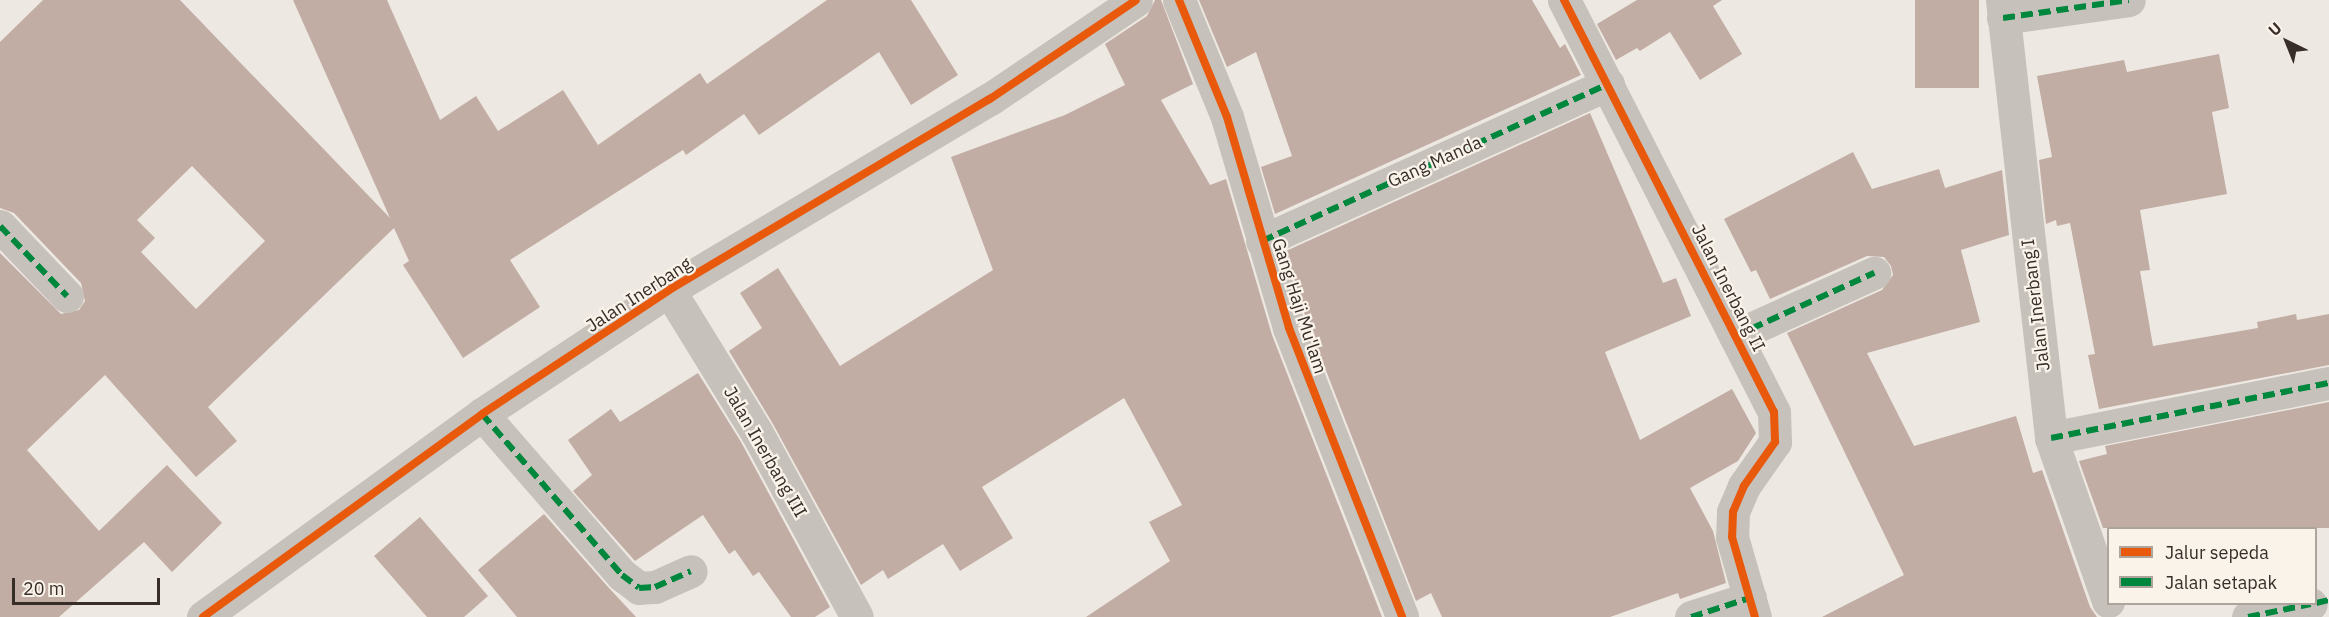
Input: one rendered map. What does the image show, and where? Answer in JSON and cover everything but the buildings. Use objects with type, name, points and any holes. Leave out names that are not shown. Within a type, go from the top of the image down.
[{"type":"street","name":"Jalan Inerbang","points":[[214,614],[482,414],[669,290],[990,99],[1136,0]]},
{"type":"street","name":"Gang Haji Mu'lam","points":[[1179,0],[1227,117],[1262,241],[1316,402],[1402,617]]},
{"type":"street","name":"Jalan Inerbang II","points":[[1564,0],[1774,412],[1775,442],[1744,486],[1733,512],[1732,537],[1752,608]]},
{"type":"street","points":[[2003,9],[2129,0]]},
{"type":"street","name":"Jalan Inerbang I","points":[[2003,9],[2051,438],[2107,596]]},
{"type":"street","name":"Gang Manda","points":[[1262,241],[1608,84]]},
{"type":"street","points":[[0,226],[67,296]]},
{"type":"street","points":[[1736,336],[1874,273]]},
{"type":"street","name":"Jalan Inerbang III","points":[[669,290],[757,433],[857,617]]},
{"type":"street","points":[[2051,438],[2329,383]]},
{"type":"street","points":[[482,414],[622,575],[639,588],[656,587],[691,571]]},
{"type":"street","points":[[2248,617],[2304,605]]},
{"type":"street","points":[[1691,617],[1752,608]]},
{"type":"marked path","points":[[2003,18],[2129,0]]},
{"type":"marked path","points":[[1262,241],[1608,84]]},
{"type":"marked path","points":[[0,226],[67,296]]},
{"type":"marked path","points":[[1735,336],[1874,273]]},
{"type":"marked path","points":[[2051,438],[2329,383]]},
{"type":"marked path","points":[[482,414],[622,575],[639,588],[655,587],[691,571]]},
{"type":"marked path","points":[[1691,617],[1750,598]]},
{"type":"marked path","points":[[2317,603],[2329,600]]},
{"type":"marked path","points":[[2248,617],[2306,605]]},
{"type":"cycle path","points":[[203,617],[482,414],[669,290],[990,99],[1136,0]]},
{"type":"cycle path","points":[[1179,0],[1227,117],[1289,328],[1402,617]]},
{"type":"cycle path","points":[[1564,0],[1774,412],[1775,442],[1744,486],[1733,512],[1732,537],[1755,617]]}]
